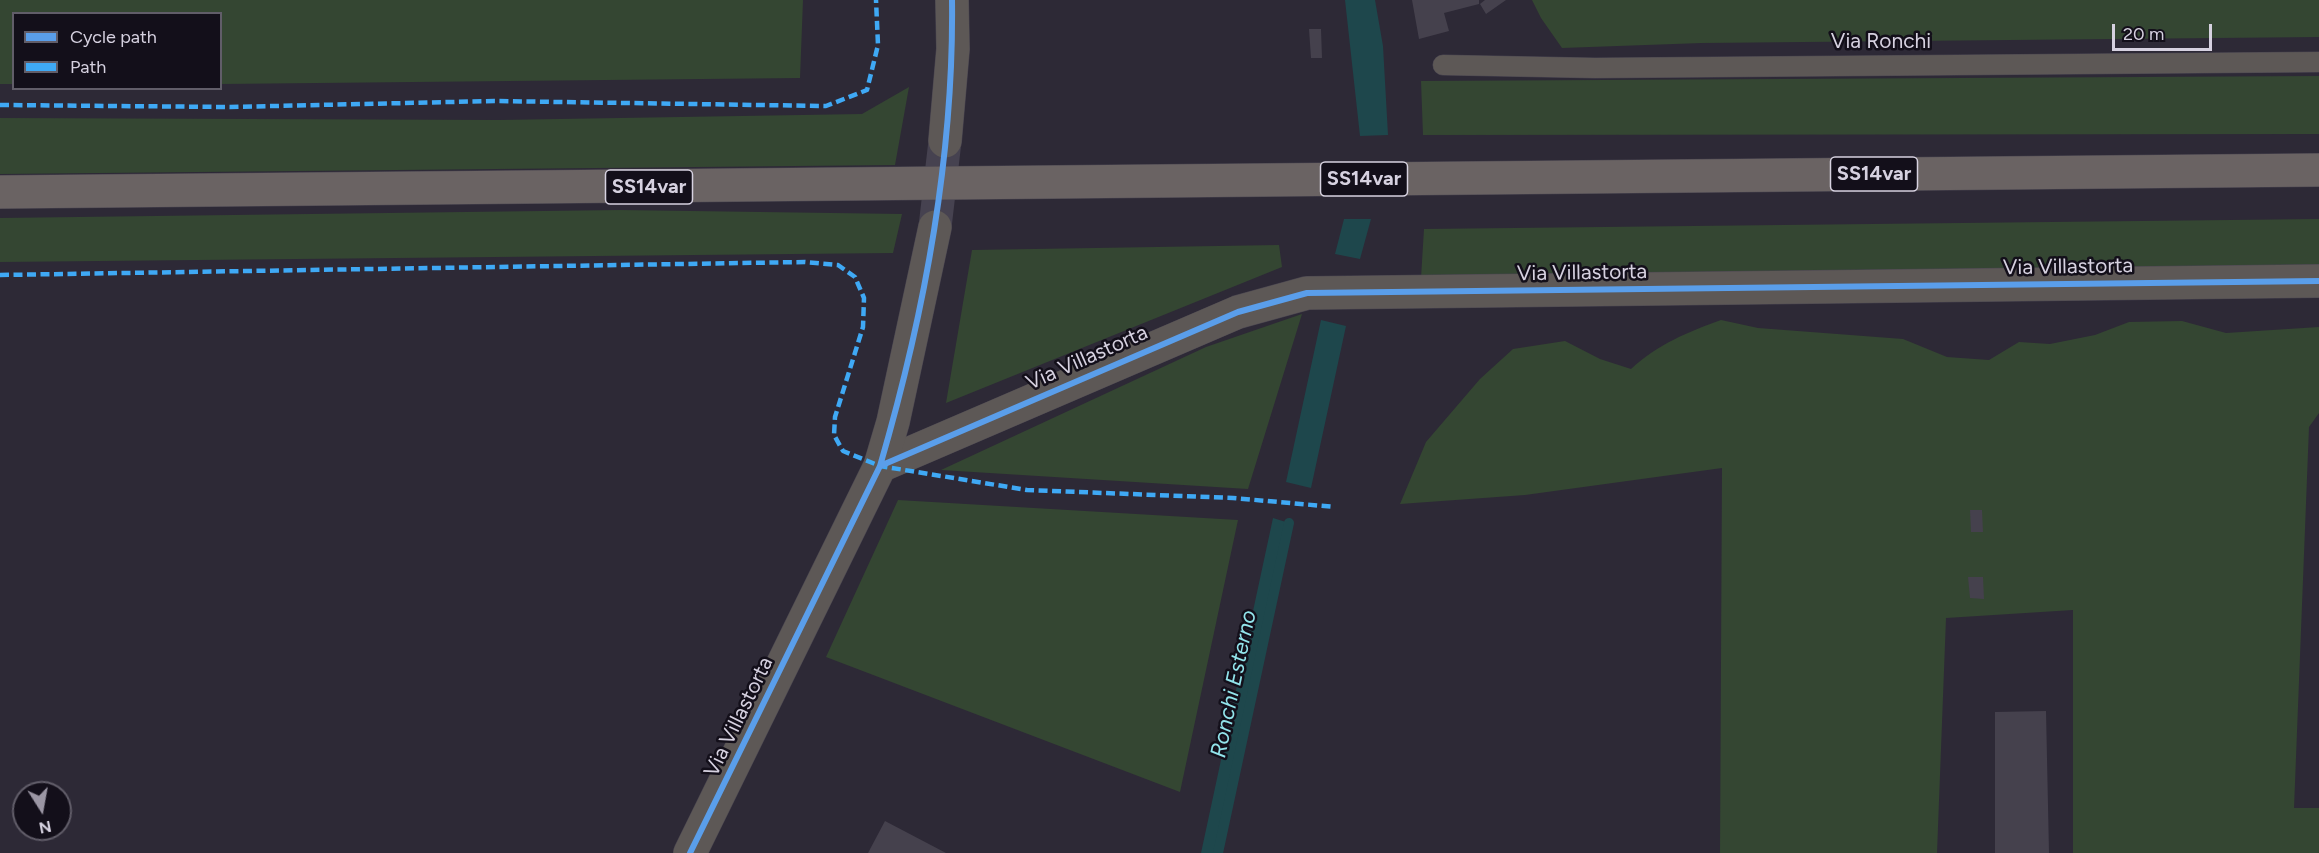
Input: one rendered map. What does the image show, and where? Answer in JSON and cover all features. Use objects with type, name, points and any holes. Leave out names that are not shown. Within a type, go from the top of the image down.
[{"type":"highway","name":"SS14var","points":[[0,192],[2319,170]]},
{"type":"street","points":[[945,141],[952,49],[952,0]]},
{"type":"street","name":"Via Villastorta","points":[[690,853],[880,466],[892,422],[935,227]]},
{"type":"street","name":"Via Villastorta","points":[[880,466],[1228,316],[1307,293],[2319,281]]},
{"type":"lane","name":"Via Ronchi","points":[[1443,65],[1607,68],[2319,62]]},
{"type":"shaded area","points":[[0,0],[803,0],[800,78],[222,84],[222,12],[12,12],[12,84],[0,84]]},
{"type":"shaded area","points":[[1345,0],[1375,0],[1383,46],[1388,135],[1360,136]]},
{"type":"shaded area","points":[[1532,0],[2319,0],[2319,37],[1702,43],[1562,48],[1541,18]]},
{"type":"shaded area","points":[[2319,76],[2319,134],[1423,135],[1421,81]]},
{"type":"shaded area","points":[[909,87],[895,165],[0,174],[0,118],[499,120],[862,114]]},
{"type":"shaded area","points":[[620,210],[902,214],[893,253],[0,262],[0,218]]},
{"type":"shaded area","points":[[1344,219],[1371,219],[1360,259],[1335,254]]},
{"type":"shaded area","points":[[2319,219],[2319,268],[1421,278],[1424,229]]},
{"type":"shaded area","points":[[1279,245],[1282,267],[946,403],[972,250]]},
{"type":"shaded area","points":[[1302,314],[1248,489],[941,470],[1206,347]]},
{"type":"shaded area","points":[[1321,320],[1346,326],[1311,488],[1286,482]]},
{"type":"shaded area","points":[[1721,320],[1758,328],[1903,339],[1947,357],[1989,360],[2019,342],[2050,344],[2095,335],[2129,322],[2182,321],[2226,333],[2319,327],[2319,413],[2309,427],[2294,808],[2319,808],[2319,853],[2073,853],[2073,610],[1946,618],[1937,853],[1720,853],[1722,468],[1525,495],[1400,504],[1426,442],[1480,379],[1513,349],[1565,341],[1600,359],[1631,369],[1652,352],[1674,340]]},
{"type":"shaded area","points":[[898,500],[1238,520],[1180,792],[826,657]]},
{"type":"shaded area","points":[[1273,518],[1289,523],[1218,853],[1201,853]]},
{"type":"building","points":[[1412,0],[1479,0],[1479,4],[1444,13],[1449,31],[1419,39]]},
{"type":"building","points":[[1485,0],[1506,0],[1486,14],[1480,4]]},
{"type":"building","points":[[1309,29],[1321,29],[1322,58],[1311,58]]},
{"type":"building","points":[[1970,510],[1982,510],[1983,532],[1971,532]]},
{"type":"building","points":[[1968,577],[1983,577],[1984,599],[1970,598]]},
{"type":"building","points":[[2046,711],[2049,853],[1995,853],[1995,712]]},
{"type":"building","points":[[885,821],[946,853],[868,853]]},
{"type":"waterway","name":"Ronchi Esterno","points":[[1218,853],[1289,523]]},
{"type":"tunnel","points":[[935,227],[945,141]]},
{"type":"marked path","points":[[0,105],[230,107],[494,101],[826,106],[867,90],[878,45],[876,0]]},
{"type":"marked path","points":[[0,275],[805,262],[838,265],[855,277],[864,298],[863,327],[835,417],[834,435],[843,451],[880,466],[1027,490],[1233,498],[1335,507]]},
{"type":"cycle path","points":[[690,853],[880,466],[910,352],[933,235],[948,118],[952,0]]},
{"type":"cycle path","points":[[880,466],[1238,312],[1307,293],[2319,281]]}]
